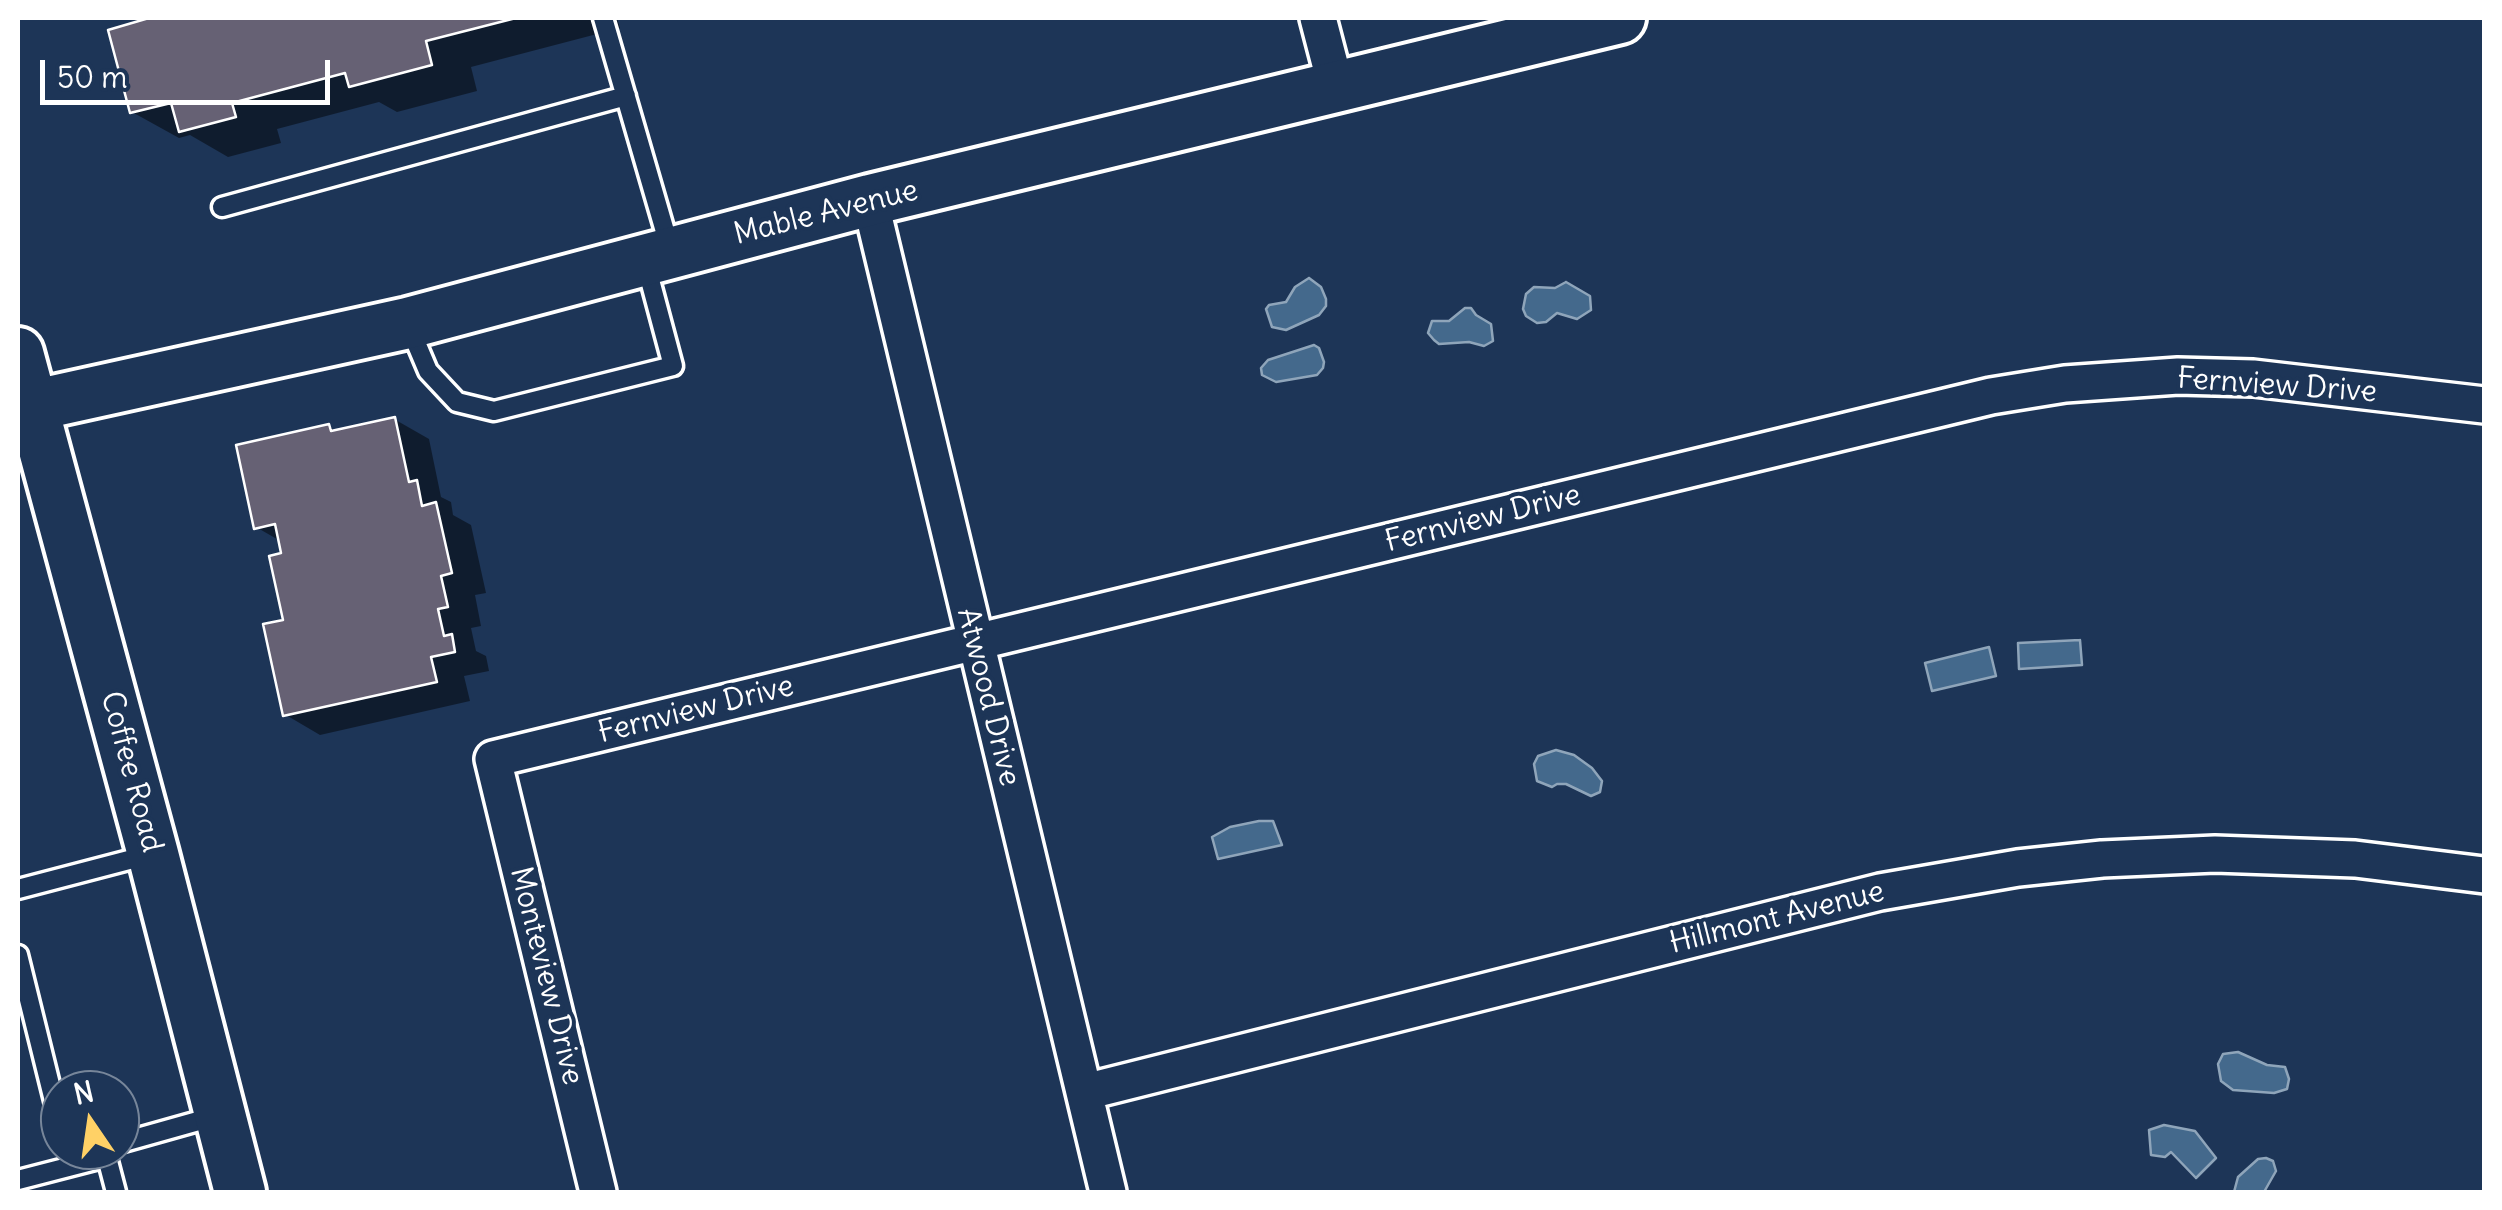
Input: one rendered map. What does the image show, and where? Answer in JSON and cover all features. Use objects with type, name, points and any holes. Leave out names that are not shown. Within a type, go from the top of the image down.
[{"type":"street","points":[[1318,18],[1336,87]]},
{"type":"street","name":"Mable Avenue","points":[[24,407],[408,322],[870,200],[1594,21]]},
{"type":"street","name":"Atwood Drive","points":[[870,200],[1108,1192]]},
{"type":"street","name":"Coffee Road","points":[[18,353],[24,407],[153,854],[240,1192]]},
{"type":"street","name":"Fernview Drive","points":[[493,758],[1971,400],[2065,384],[2178,376],[2253,378],[2484,406]]},
{"type":"street","name":"Monteview Drive","points":[[493,758],[598,1192]]},
{"type":"street","name":"Hillmont Avenue","points":[[1084,1092],[1880,892],[2018,868],[2102,859],[2215,854],[2355,859],[2484,875]]},
{"type":"lane","points":[[408,322],[428,371],[458,402],[494,411],[673,366],[658,256],[626,96],[603,18]]},
{"type":"lane","points":[[222,207],[626,96]]},
{"type":"lane","points":[[18,888],[153,854]]},
{"type":"lane","points":[[18,955],[46,1070]]},
{"type":"lane","points":[[140,1141],[221,1114]]},
{"type":"water","points":[[1309,278],[1321,287],[1326,306],[1319,315],[1286,330],[1272,327],[1266,309],[1269,305],[1286,302],[1295,287]]},
{"type":"water","points":[[1566,282],[1590,296],[1591,310],[1577,319],[1557,313],[1546,322],[1537,323],[1526,316],[1526,294],[1534,287],[1555,288]]},
{"type":"water","points":[[1465,308],[1471,308],[1491,324],[1493,341],[1484,346],[1469,342],[1439,344],[1428,333],[1432,321],[1449,321]]},
{"type":"water","points":[[1314,345],[1324,362],[1317,375],[1276,382],[1262,375],[1261,368],[1268,360]]},
{"type":"water","points":[[2080,640],[2082,665],[2019,669],[2018,643]]},
{"type":"water","points":[[1989,647],[1996,676],[1932,691],[1925,663]]},
{"type":"water","points":[[1556,750],[1574,755],[1592,768],[1602,781],[1600,792],[1591,796],[1566,784],[1552,787],[1537,781],[1534,764],[1538,756]]},
{"type":"water","points":[[1273,821],[1282,845],[1218,859],[1212,837],[1230,827]]},
{"type":"water","points":[[2238,1052],[2267,1065],[2285,1067],[2287,1089],[2274,1093],[2233,1090],[2221,1081],[2218,1064],[2223,1054]]},
{"type":"water","points":[[2164,1125],[2195,1131],[2216,1158],[2196,1178],[2171,1152],[2165,1157],[2151,1155],[2149,1130]]},
{"type":"water","points":[[2258,1159],[2273,1161],[2276,1171],[2264,1192],[2234,1192],[2238,1177]]},
{"type":"building","points":[[149,18],[516,18],[426,41],[432,65],[349,87],[345,73],[232,103],[236,117],[179,132],[171,103],[130,113],[108,30]]},
{"type":"building","points":[[395,417],[409,482],[417,480],[422,506],[436,502],[452,573],[441,576],[448,607],[438,609],[444,636],[452,634],[455,652],[431,657],[437,682],[283,716],[263,624],[283,620],[269,556],[281,553],[275,524],[254,529],[236,445],[329,424],[331,431]]}]
